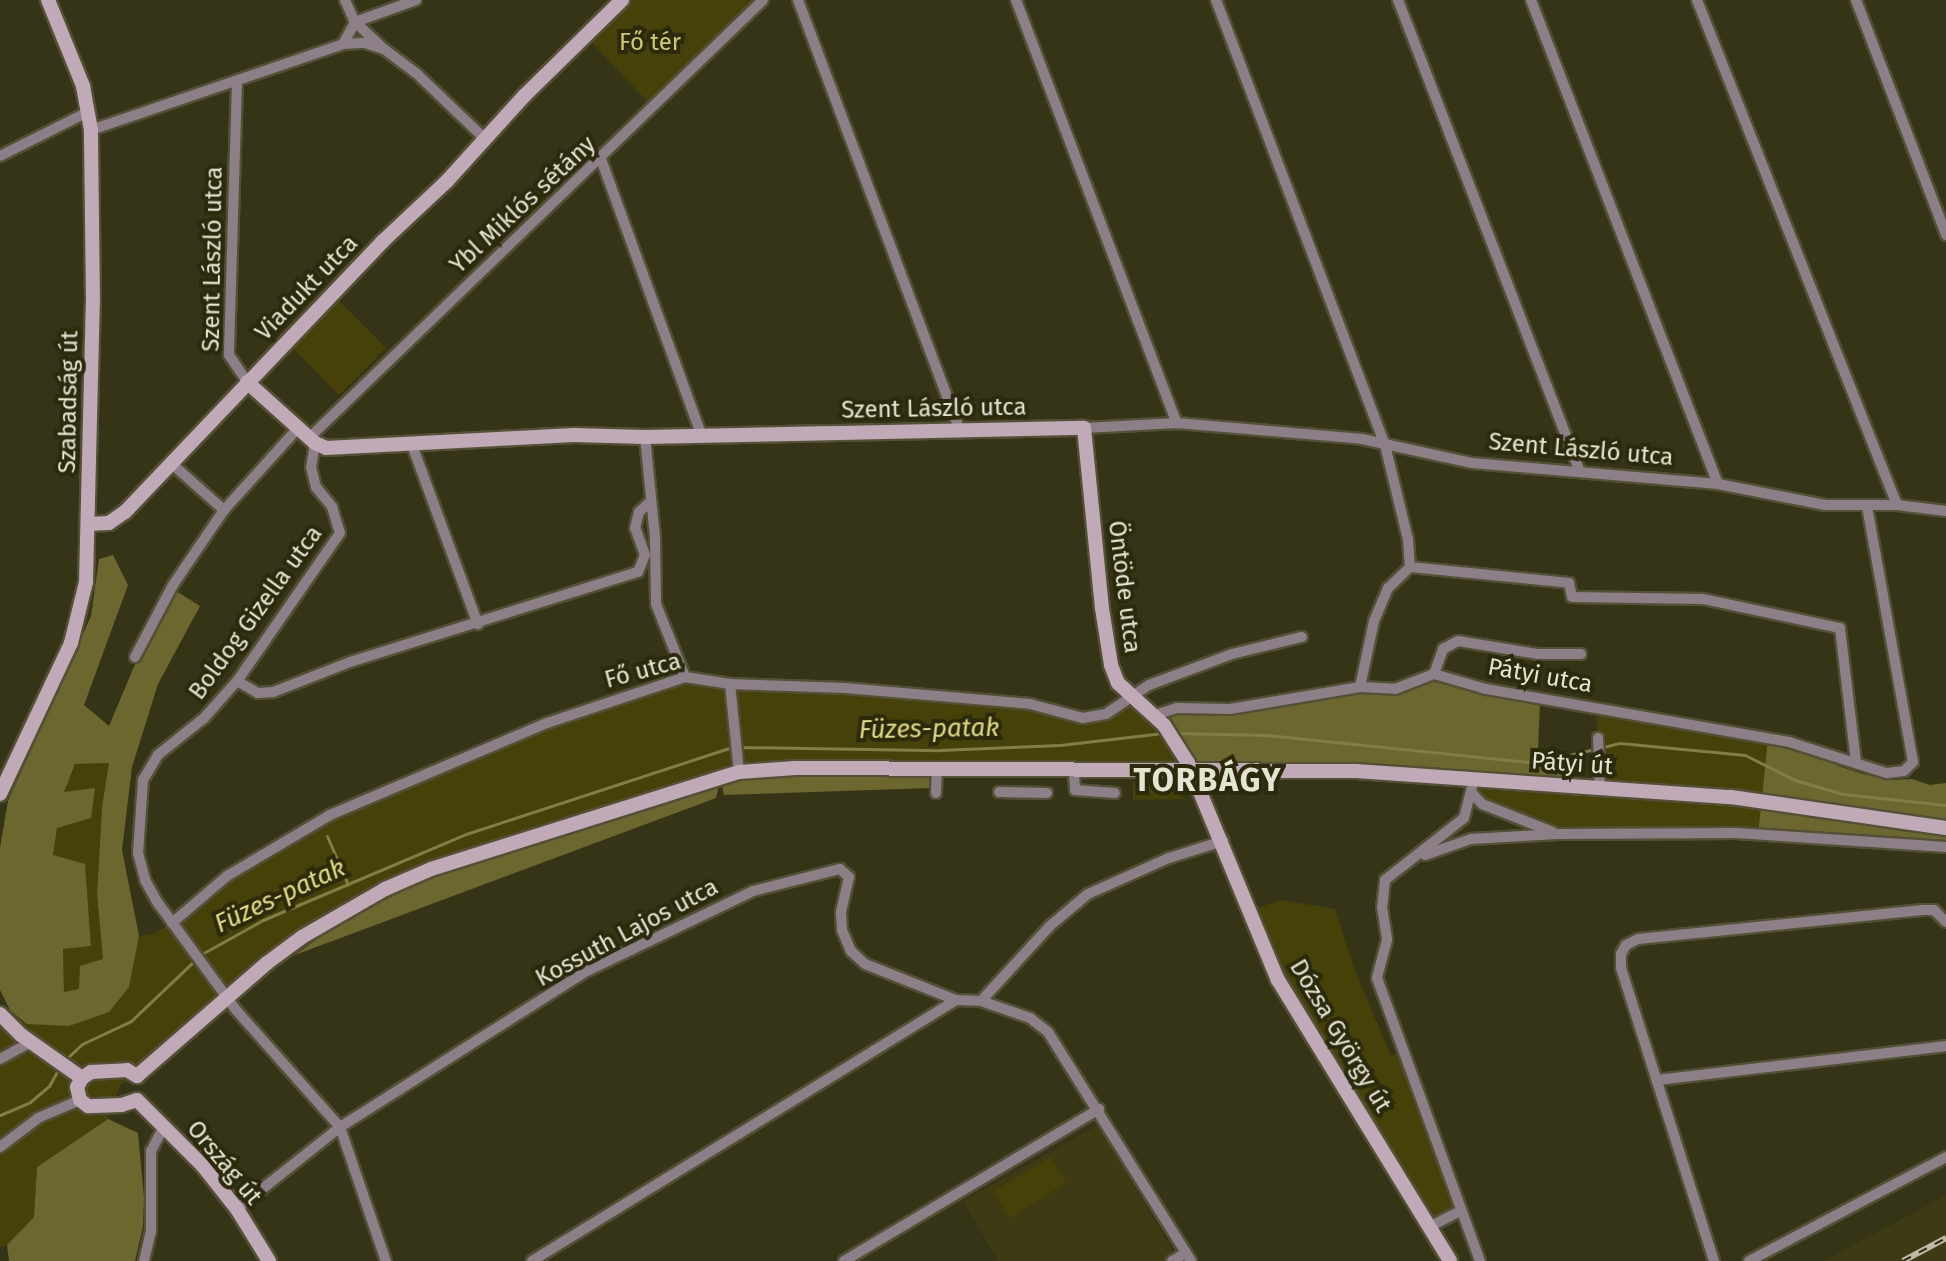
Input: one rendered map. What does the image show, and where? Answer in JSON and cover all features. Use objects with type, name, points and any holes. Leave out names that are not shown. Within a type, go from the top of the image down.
[{"type":"street","name":"Szabadság út","points":[[0,794],[71,643],[80,615],[88,524],[95,200],[91,130],[83,86],[48,0]]},
{"type":"street","points":[[345,0],[355,22],[416,73],[485,139]]},
{"type":"street","points":[[343,44],[355,22],[416,0]]},
{"type":"street","name":"Viadukt utca","points":[[88,524],[101,525],[116,519],[622,0]]},
{"type":"street","name":"Ybl Miklós sétány","points":[[135,657],[173,585],[224,510],[308,436],[601,159],[763,0]]},
{"type":"street","points":[[798,0],[960,430]]},
{"type":"street","points":[[1016,0],[1177,423]]},
{"type":"street","points":[[1216,0],[1385,445],[1408,539],[1410,567]]},
{"type":"street","points":[[1398,0],[1580,472]]},
{"type":"street","points":[[1531,0],[1718,484]]},
{"type":"street","points":[[1697,0],[1897,505]]},
{"type":"street","points":[[1856,0],[1946,235]]},
{"type":"street","points":[[91,130],[343,44],[365,43],[384,49]]},
{"type":"street","name":"Szent László utca","points":[[237,82],[229,355],[247,382],[326,448],[574,435],[702,436],[1084,428],[1177,423],[1362,439],[1472,463],[1718,484],[1825,505],[1897,505],[1946,511]]},
{"type":"street","points":[[0,156],[88,112]]},
{"type":"street","points":[[601,159],[702,436]]},
{"type":"street","name":"Öntöde utca","points":[[1084,428],[1102,608],[1111,665],[1118,683],[1160,720],[1192,770]]},
{"type":"street","name":"Boldog Gizella utca","points":[[172,923],[145,880],[138,853],[143,780],[158,755],[204,718],[237,681],[340,533],[332,507],[316,487],[308,436]]},
{"type":"street","points":[[645,437],[656,604],[685,677]]},
{"type":"street","points":[[412,445],[478,624]]},
{"type":"street","points":[[171,463],[224,510]]},
{"type":"street","points":[[237,681],[258,693],[273,692],[350,662],[638,572],[645,555],[635,528],[639,512],[651,501]]},
{"type":"street","name":"Pátyi utca","points":[[1434,674],[1486,689],[1789,742],[1887,773],[1904,771],[1913,762],[1867,507]]},
{"type":"street","points":[[1360,687],[1374,621],[1388,588],[1410,567],[1569,583],[1572,597],[1703,599],[1840,628],[1856,762]]},
{"type":"street","name":"Fő utca","points":[[172,923],[227,876],[330,815],[547,723],[685,677],[730,684],[845,688],[1030,704],[1083,718],[1106,714],[1149,685],[1218,659],[1302,637]]},
{"type":"street","points":[[1160,720],[1177,708],[1230,709],[1360,687],[1395,689],[1434,674],[1443,649],[1458,641],[1537,654],[1581,654]]},
{"type":"street","points":[[730,684],[738,765]]},
{"type":"street","points":[[1598,738],[1600,789]]},
{"type":"street","points":[[137,1076],[227,997],[302,937],[385,889],[431,869],[738,765],[937,770],[1192,770]]},
{"type":"street","points":[[936,793],[937,770]]},
{"type":"street","name":"Pátyi út","points":[[1192,770],[1356,771],[1474,786],[1731,797],[1946,828]]},
{"type":"street","name":"Dózsa György út","points":[[1192,770],[1278,980],[1450,1261]]},
{"type":"street","points":[[1074,771],[1075,790],[1115,793]]},
{"type":"street","points":[[1474,786],[1482,804],[1557,834]]},
{"type":"street","points":[[1416,859],[1464,818],[1474,786]]},
{"type":"street","points":[[999,792],[1047,793]]},
{"type":"street","points":[[1416,859],[1471,839],[1557,834],[1758,835],[1946,847]]},
{"type":"street","points":[[981,1001],[1051,925],[1088,894],[1169,858],[1223,841]]},
{"type":"street","name":"Dózsa György út","points":[[1416,859],[1385,880],[1382,907],[1387,940],[1377,978],[1480,1261]]},
{"type":"street","name":"Kossuth Lajos utca","points":[[237,1209],[340,1127],[587,971],[753,891],[833,870],[846,872],[849,877],[841,912],[842,930],[851,951],[865,964],[887,975],[956,1000]]},
{"type":"street","points":[[1714,1261],[1621,967],[1621,954],[1626,945],[1638,939],[1923,910],[1934,910],[1944,918]]},
{"type":"street","points":[[172,923],[227,997],[340,1127],[386,1261]]},
{"type":"street","points":[[532,1261],[956,1000],[981,1001],[1030,1018],[1048,1032],[1099,1109],[1188,1257],[1172,1261]]},
{"type":"street","points":[[0,1014],[31,1042],[82,1078]]},
{"type":"street","points":[[0,1059],[31,1042]]},
{"type":"street","points":[[1658,1080],[1946,1046]]},
{"type":"street","points":[[122,1070],[137,1076],[142,1091],[137,1100],[95,1108],[80,1100],[77,1087],[82,1078],[91,1072],[122,1070]]},
{"type":"street","points":[[0,1147],[38,1118],[80,1100]]},
{"type":"street","name":"Ország út","points":[[137,1100],[202,1165],[237,1209],[269,1261]]},
{"type":"street","points":[[844,1261],[1099,1109]]},
{"type":"street","points":[[144,1261],[151,1231],[151,1151],[164,1127]]},
{"type":"street","points":[[1749,1261],[1946,1157]]},
{"type":"street","points":[[1429,1227],[1461,1211]]},
{"type":"shaded area","points":[[113,555],[128,585],[84,705],[109,726],[168,586],[200,606],[158,684],[132,767],[122,850],[139,936],[129,987],[109,1012],[69,1026],[27,1024],[10,1010],[0,990],[0,848],[8,801],[91,616],[99,559]],"holes":[[[109,763],[102,807],[97,894],[103,959],[80,966],[79,989],[64,992],[63,949],[91,946],[85,864],[53,855],[57,828],[91,818],[95,788],[64,792],[75,764]]]},
{"type":"shaded area","points":[[1433,682],[1540,703],[1538,749],[1566,777],[1188,763],[1165,712]]},
{"type":"shaded area","points":[[1768,738],[1831,756],[1838,766],[1863,774],[1893,780],[1912,779],[1930,785],[1946,783],[1946,847],[1758,835]]},
{"type":"shaded area","points":[[842,769],[932,774],[931,788],[724,795],[720,777]]},
{"type":"shaded area","points":[[720,781],[716,798],[295,955],[338,924],[434,875]]},
{"type":"shaded area","points":[[108,1119],[138,1133],[144,1197],[143,1227],[135,1261],[9,1261],[7,1245],[34,1217],[37,1167]]},
{"type":"shaded area","points":[[1098,1125],[1175,1255],[1164,1261],[998,1261],[963,1201]]},
{"type":"shaded area","points":[[1946,1195],[1946,1261],[1824,1261],[1913,1213]]},
{"type":"green space","name":"Fő tér","points":[[634,0],[753,0],[649,103],[591,42]]},
{"type":"green space","points":[[338,300],[386,348],[339,395],[292,347]]},
{"type":"green space","points":[[685,677],[1030,705],[1083,718],[1133,698],[1164,725],[1192,770],[792,762],[429,864],[343,903],[262,954],[141,1072],[120,1085],[108,1119],[37,1167],[34,1217],[7,1245],[0,1247],[0,1020],[10,1010],[28,1024],[129,987],[139,936],[154,934],[172,923],[227,876],[395,786],[547,723]]},
{"type":"green space","points":[[1596,706],[1768,738],[1758,835],[1557,834],[1482,804],[1473,794],[1474,779],[1600,789]]},
{"type":"green space","points":[[110,763],[102,807],[97,894],[103,960],[80,990],[64,992],[63,949],[91,945],[85,865],[53,856],[63,792],[75,764]]},
{"type":"green space","points":[[1133,782],[1168,783],[1185,799],[1133,800]]},
{"type":"green space","points":[[1281,900],[1335,909],[1354,968],[1391,1056],[1403,1051],[1461,1211],[1429,1227],[1278,980],[1251,910]]},
{"type":"green space","points":[[1051,1157],[1066,1183],[1009,1218],[994,1191]]},
{"type":"waterway","name":"Füzes-patak","points":[[739,747],[940,750],[1060,745],[1163,733]]},
{"type":"waterway","name":"Füzes-patak","points":[[1175,733],[1266,735],[1536,763],[1620,743],[1745,755],[1795,780],[1843,794],[1946,805]]},
{"type":"waterway","name":"Füzes-patak","points":[[200,955],[263,920],[466,834],[732,747]]},
{"type":"waterway","points":[[327,836],[348,885]]},
{"type":"waterway","name":"Füzes-patak","points":[[66,1059],[82,1044],[131,1021],[195,960]]},
{"type":"waterway","name":"Füzes-patak","points":[[0,1115],[30,1102],[49,1086],[59,1068]]},
{"type":"railway","points":[[1903,1261],[1946,1238]]},
{"type":"district","name":"TORBÁGY","points":[[1208,780]]}]
